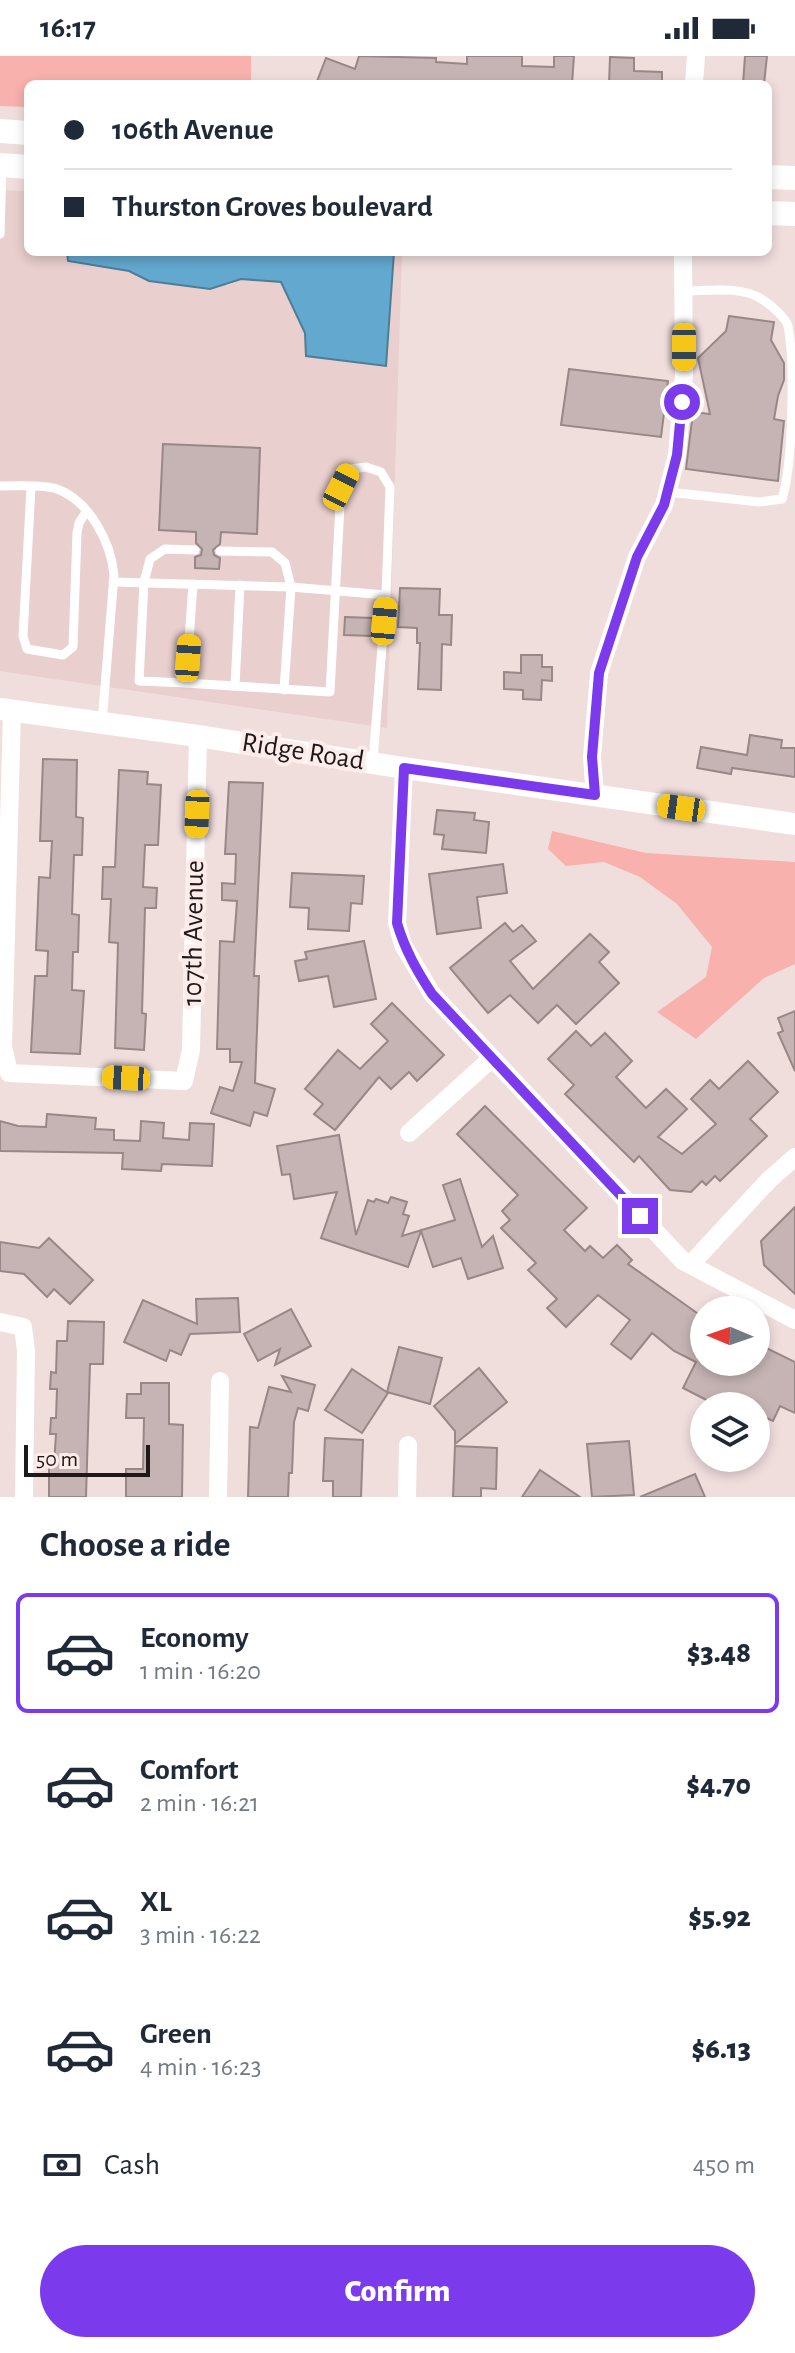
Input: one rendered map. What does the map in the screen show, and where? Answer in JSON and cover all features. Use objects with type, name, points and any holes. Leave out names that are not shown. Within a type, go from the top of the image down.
[{"type":"main road","points":[[0,131],[24,133]]},
{"type":"main road","points":[[1,165],[24,167]]},
{"type":"main road","points":[[772,177],[795,178]]},
{"type":"main road","points":[[772,213],[795,214]]},
{"type":"street","points":[[694,80],[696,56]]},
{"type":"street","points":[[595,795],[592,757],[599,673],[637,557],[664,505],[677,455],[684,375],[683,256]]},
{"type":"street","name":"Ridge Road","points":[[6,710],[795,824]]},
{"type":"street","name":"107th Avenue","points":[[6,710],[3,1046],[9,1073],[184,1081],[191,1050],[198,736]]},
{"type":"street","points":[[404,768],[397,923],[403,945],[432,994],[683,1261],[795,1320]]},
{"type":"street","points":[[409,1133],[492,1058]]},
{"type":"street","points":[[690,1265],[769,1180],[795,1157]]},
{"type":"street","points":[[0,1322],[23,1327],[26,1351],[24,1497]]},
{"type":"street","points":[[218,1497],[220,1381]]},
{"type":"street","points":[[407,1497],[408,1445]]},
{"type":"lane","points":[[0,234],[1,165]]},
{"type":"lane","points":[[668,492],[759,502],[782,499],[788,480],[793,369],[787,323],[761,298],[737,291],[684,291]]},
{"type":"lane","points":[[195,550],[165,549],[150,559],[144,582],[139,681],[330,692],[341,487],[350,469],[366,467],[381,472],[390,487],[386,595],[372,763]]},
{"type":"lane","points":[[0,486],[56,488],[78,503],[103,535],[113,561],[113,582],[102,723]]},
{"type":"lane","points":[[31,487],[23,636],[27,649],[63,655],[73,647],[77,533],[86,512]]},
{"type":"lane","points":[[220,551],[272,552],[285,563],[291,587],[284,690]]},
{"type":"lane","points":[[113,582],[291,587],[386,595]]},
{"type":"lane","points":[[186,683],[193,584]]},
{"type":"lane","points":[[235,686],[240,585]]},
{"type":"shaded area","points":[[0,56],[251,56],[251,80],[24,80],[24,107],[0,106]]},
{"type":"shaded area","points":[[0,190],[24,191],[24,256],[67,256],[68,261],[129,271],[149,281],[228,285],[241,279],[281,282],[305,333],[306,355],[386,365],[394,256],[402,256],[387,728],[0,671]]},
{"type":"shaded area","points":[[552,831],[646,853],[795,862],[795,964],[764,978],[696,1039],[657,1012],[706,977],[712,947],[677,904],[640,877],[604,862],[566,866],[548,849]]},
{"type":"water","points":[[67,256],[394,256],[386,366],[306,356],[305,333],[281,282],[241,279],[210,289],[149,281],[129,271],[68,261]]},
{"type":"building","points":[[359,56],[436,58],[436,62],[467,64],[467,56],[522,56],[522,66],[554,67],[554,56],[574,56],[572,80],[318,80],[326,58],[355,69]]},
{"type":"building","points":[[745,56],[767,56],[764,80],[743,80]]},
{"type":"building","points":[[610,57],[634,58],[634,71],[662,72],[662,80],[609,80]]},
{"type":"building","points":[[729,316],[774,322],[771,340],[784,363],[784,380],[774,419],[784,421],[778,481],[686,469],[693,412],[710,414],[698,358],[726,331]]},
{"type":"building","points":[[569,369],[668,381],[661,437],[561,425]]},
{"type":"building","points":[[163,444],[260,448],[257,534],[221,532],[220,544],[213,550],[214,555],[220,558],[219,569],[195,568],[195,557],[201,555],[202,549],[196,543],[196,532],[159,530]]},
{"type":"building","points":[[400,588],[440,589],[439,615],[452,615],[451,645],[442,644],[441,690],[418,689],[420,643],[417,643],[417,628],[398,627]]},
{"type":"building","points":[[345,617],[373,618],[373,636],[344,635]]},
{"type":"building","points":[[521,655],[542,655],[542,667],[552,667],[552,681],[542,680],[541,700],[523,699],[523,690],[504,689],[504,672],[521,673]]},
{"type":"building","points":[[750,735],[782,740],[781,748],[795,748],[795,777],[732,768],[731,774],[697,768],[701,747],[747,755]]},
{"type":"building","points":[[43,759],[77,760],[76,817],[83,818],[82,855],[74,855],[72,914],[79,915],[78,952],[73,952],[72,990],[84,991],[80,1054],[31,1052],[35,976],[47,976],[48,951],[36,950],[39,877],[50,878],[52,841],[40,841]]},
{"type":"building","points":[[119,770],[148,772],[147,784],[161,785],[158,845],[145,845],[143,887],[157,888],[156,908],[145,908],[144,1050],[115,1048],[118,943],[109,942],[111,899],[102,899],[103,867],[115,867]]},
{"type":"building","points":[[229,782],[263,783],[254,976],[259,976],[255,1083],[275,1089],[267,1116],[254,1112],[250,1126],[211,1113],[220,1087],[233,1091],[242,1062],[230,1062],[230,1049],[217,1049],[220,941],[234,942],[237,901],[222,900],[222,883],[235,884],[236,854],[225,854]]},
{"type":"building","points":[[437,810],[475,813],[474,820],[489,822],[486,853],[442,849],[444,835],[434,834]]},
{"type":"building","points":[[503,864],[507,893],[477,897],[481,928],[437,934],[429,874]]},
{"type":"building","points":[[292,873],[364,876],[362,904],[351,903],[349,931],[308,929],[309,908],[290,907]]},
{"type":"building","points":[[505,923],[513,932],[522,925],[536,941],[510,961],[533,989],[590,934],[609,952],[599,962],[619,983],[576,1024],[557,1005],[538,1023],[510,995],[488,1013],[450,968]]},
{"type":"building","points":[[364,941],[376,999],[334,1007],[328,976],[299,981],[295,961],[307,959],[305,952]]},
{"type":"building","points":[[392,1003],[444,1055],[417,1081],[409,1072],[391,1089],[379,1077],[335,1130],[314,1114],[323,1104],[305,1089],[338,1050],[360,1069],[388,1041],[371,1024]]},
{"type":"building","points":[[795,1011],[795,1071],[778,1033],[783,1031],[778,1018]]},
{"type":"building","points":[[576,1031],[591,1046],[605,1033],[632,1061],[616,1077],[646,1108],[666,1089],[687,1109],[658,1137],[682,1154],[716,1124],[691,1099],[710,1080],[719,1089],[748,1061],[778,1092],[750,1119],[767,1136],[720,1181],[715,1176],[706,1185],[702,1181],[691,1192],[670,1190],[639,1156],[634,1162],[565,1094],[574,1085],[548,1059]]},
{"type":"building","points":[[485,1106],[587,1208],[564,1230],[585,1251],[590,1246],[603,1258],[617,1245],[632,1260],[628,1264],[690,1308],[690,1359],[674,1351],[652,1333],[631,1359],[611,1344],[630,1320],[598,1295],[566,1327],[547,1308],[557,1299],[528,1270],[536,1263],[501,1228],[510,1220],[502,1211],[518,1195],[457,1134]]},
{"type":"building","points":[[47,1114],[96,1118],[95,1129],[114,1130],[114,1140],[140,1141],[141,1121],[164,1123],[163,1138],[189,1140],[190,1123],[214,1124],[212,1166],[162,1164],[161,1171],[122,1169],[123,1153],[0,1151],[0,1121],[18,1126],[46,1127]]},
{"type":"building","points":[[339,1135],[356,1235],[368,1200],[388,1203],[391,1197],[407,1202],[403,1214],[409,1216],[402,1236],[455,1220],[443,1185],[460,1179],[482,1247],[493,1236],[503,1268],[468,1279],[461,1258],[433,1267],[421,1231],[408,1267],[321,1238],[337,1192],[294,1199],[290,1174],[282,1175],[277,1146]]},
{"type":"building","points":[[795,1207],[795,1294],[764,1265],[761,1241]]},
{"type":"building","points":[[49,1238],[93,1280],[70,1304],[54,1289],[47,1297],[24,1274],[0,1271],[0,1242],[39,1248]]},
{"type":"building","points":[[238,1298],[240,1332],[190,1334],[181,1355],[170,1350],[166,1361],[124,1342],[143,1300],[197,1324],[196,1299]]},
{"type":"building","points":[[291,1309],[311,1346],[275,1365],[280,1349],[258,1361],[244,1334]]},
{"type":"building","points":[[68,1321],[104,1322],[103,1364],[90,1364],[86,1497],[49,1497],[49,1464],[54,1464],[56,1434],[50,1434],[51,1418],[56,1418],[57,1389],[50,1389],[51,1372],[56,1373],[57,1341],[67,1341]]},
{"type":"building","points":[[399,1347],[442,1358],[430,1404],[387,1392]]},
{"type":"building","points":[[770,1350],[795,1362],[795,1413],[780,1406],[773,1421],[770,1420],[770,1392],[691,1392],[683,1388],[690,1374],[770,1376]]},
{"type":"building","points":[[479,1368],[507,1402],[455,1444],[455,1431],[434,1406]]},
{"type":"building","points":[[352,1369],[388,1393],[362,1433],[325,1410]]},
{"type":"building","points":[[282,1376],[315,1385],[308,1411],[298,1408],[294,1422],[288,1497],[248,1497],[250,1427],[258,1428],[269,1387],[291,1392]]},
{"type":"building","points":[[141,1383],[169,1383],[169,1424],[183,1425],[182,1497],[126,1497],[126,1469],[143,1469],[144,1418],[126,1418],[127,1394],[141,1394]]},
{"type":"building","points":[[325,1438],[363,1440],[361,1497],[333,1497],[333,1481],[323,1481]]},
{"type":"building","points":[[629,1441],[634,1495],[592,1497],[587,1444]]},
{"type":"building","points":[[455,1446],[497,1448],[496,1489],[481,1488],[481,1497],[453,1497]]},
{"type":"building","points":[[540,1470],[580,1497],[522,1497]]},
{"type":"building","points":[[695,1474],[705,1497],[640,1497]]},
{"type":"route","points":[[640,1216],[432,994],[415,968],[403,945],[397,923],[404,768],[595,795],[592,757],[599,673],[637,557],[664,505],[677,455],[682,402]]}]
